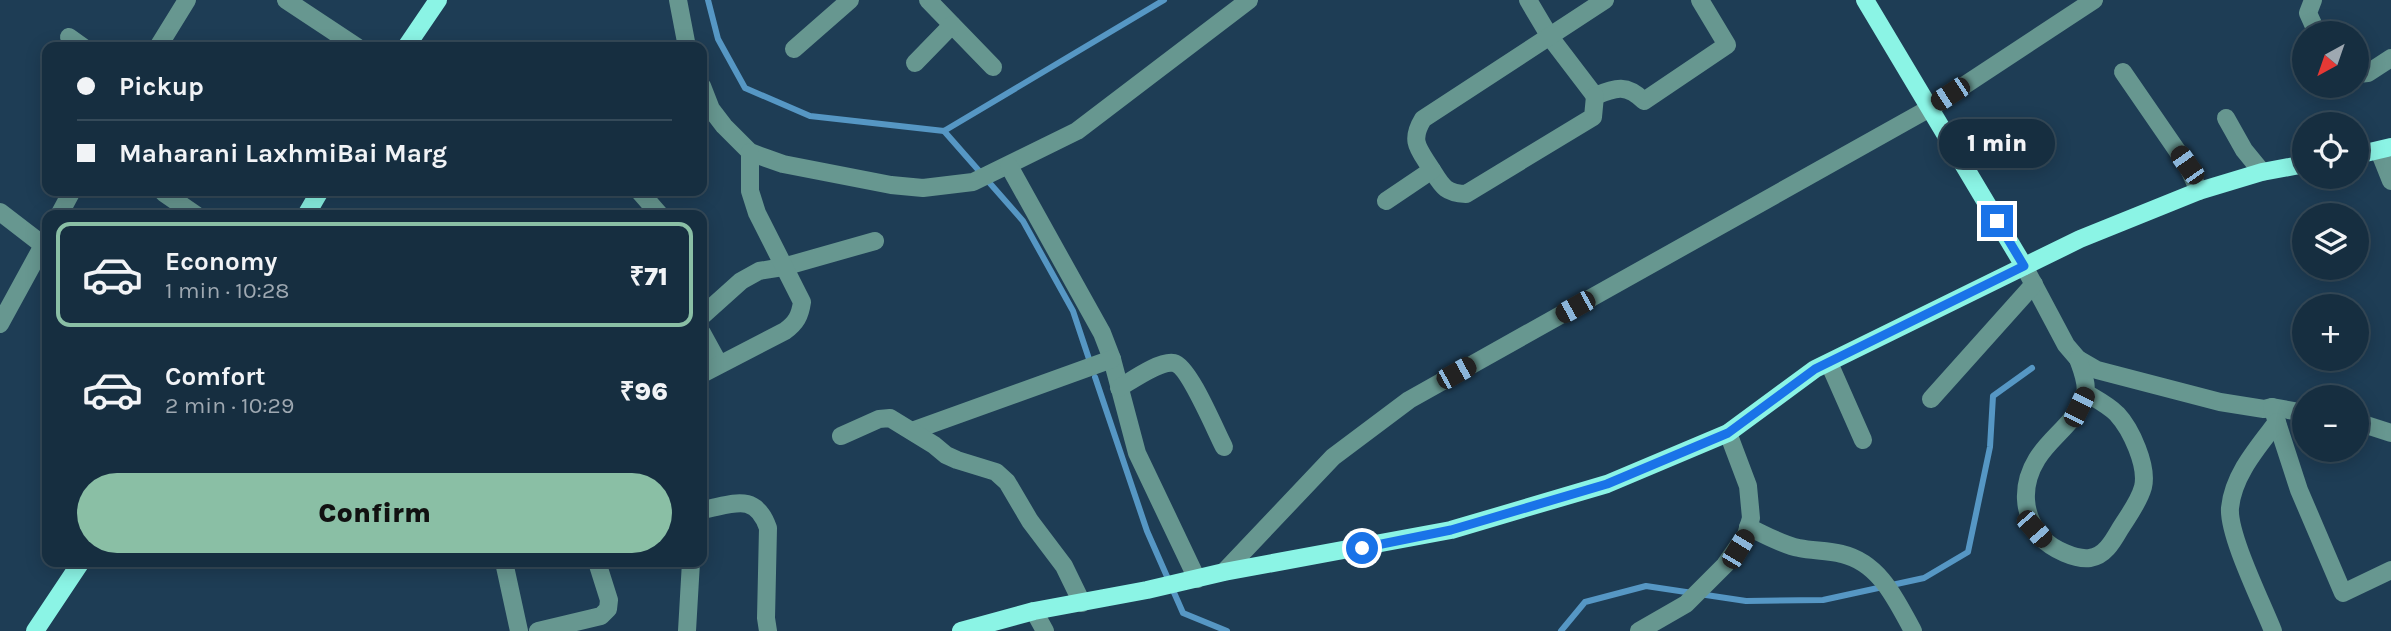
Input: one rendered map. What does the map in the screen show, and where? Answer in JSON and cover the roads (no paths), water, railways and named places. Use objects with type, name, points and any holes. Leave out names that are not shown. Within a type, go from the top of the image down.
[{"type":"main road","points":[[410,42],[439,0]]},
{"type":"main road","points":[[1865,0],[2024,266]]},
{"type":"main road","points":[[961,631],[1034,611],[1451,530],[1607,484],[1728,433],[1815,369],[2080,239],[2199,191],[2262,172],[2292,166]]},
{"type":"main road","points":[[35,631],[78,567]]},
{"type":"street","points":[[161,42],[187,0]]},
{"type":"street","points":[[286,0],[349,42]]},
{"type":"street","points":[[678,0],[686,42]]},
{"type":"street","points":[[794,49],[850,0]]},
{"type":"street","points":[[928,0],[993,67]]},
{"type":"street","points":[[707,99],[724,126],[750,152],[783,164],[923,188],[973,182],[1077,131],[1249,0]]},
{"type":"street","points":[[1528,0],[1550,37],[1595,96],[1592,117],[1466,194],[1453,193],[1442,185],[1415,142],[1416,131],[1423,119],[1550,37],[1605,0]]},
{"type":"street","points":[[1595,96],[1619,87],[1636,93],[1644,101],[1727,45],[1700,0]]},
{"type":"street","points":[[1224,572],[1333,457],[1409,400],[1930,108],[2094,0]]},
{"type":"street","points":[[2312,21],[2308,13],[2313,0]]},
{"type":"street","points":[[915,63],[952,25]]},
{"type":"street","points":[[2370,72],[2391,58]]},
{"type":"street","points":[[2123,72],[2187,165],[2199,191]]},
{"type":"street","points":[[2226,118],[2244,150],[2262,172]]},
{"type":"street","points":[[2385,149],[2391,181]]},
{"type":"street","points":[[707,371],[785,331],[794,324],[800,313],[802,302],[757,213],[750,191],[750,152]]},
{"type":"street","points":[[1001,170],[1102,333],[1112,359],[1137,453],[1190,581]]},
{"type":"street","points":[[1386,201],[1432,170]]},
{"type":"street","points":[[167,196],[188,210]]},
{"type":"street","points":[[643,196],[656,210]]},
{"type":"street","points":[[0,212],[42,240]]},
{"type":"street","points":[[707,312],[741,281],[760,271],[875,241]]},
{"type":"street","points":[[0,324],[42,247]]},
{"type":"street","points":[[2024,266],[2066,345],[2078,359],[2097,370],[2220,402],[2264,409],[2274,415],[2292,414]]},
{"type":"street","points":[[1931,399],[2034,284]]},
{"type":"street","points":[[707,343],[719,364]]},
{"type":"street","points":[[912,431],[1112,359]]},
{"type":"street","points":[[2078,359],[2085,380],[2085,393],[2072,420],[2037,458],[2027,485],[2025,501],[2034,529],[2045,542],[2069,554],[2090,558],[2103,553],[2137,501],[2143,486],[2144,467],[2126,424],[2115,412],[2085,393]]},
{"type":"street","points":[[1119,388],[1163,364],[1173,363],[1180,366],[1190,379],[1224,447]]},
{"type":"street","points":[[1829,363],[1863,440]]},
{"type":"street","points":[[2274,415],[2299,490],[2343,593],[2391,570]]},
{"type":"street","points":[[2273,631],[2233,533],[2230,508],[2235,488],[2248,459],[2274,415]]},
{"type":"street","points":[[841,436],[879,419],[890,418],[946,455],[996,472],[1007,482],[1030,521],[1064,566],[1082,603]]},
{"type":"street","points":[[2369,426],[2391,433]]},
{"type":"street","points":[[1639,631],[1679,609],[1697,592],[1738,549],[1748,527],[1751,517],[1748,486],[1728,433]]},
{"type":"street","points":[[707,509],[750,503],[764,517],[768,528],[768,631]]},
{"type":"street","points":[[1748,527],[1796,548],[1842,554],[1859,560],[1887,586],[1913,631]]},
{"type":"street","points":[[505,567],[519,631]]},
{"type":"street","points":[[538,631],[601,615],[608,609],[609,600],[599,567]]},
{"type":"street","points":[[687,631],[691,567]]},
{"type":"street","points":[[1034,611],[1045,631]]},
{"type":"waterway","points":[[708,0],[718,39],[745,88],[810,116],[944,131],[1164,0]]},
{"type":"waterway","points":[[944,131],[1023,221],[1073,311],[1089,359]]},
{"type":"waterway","points":[[1561,631],[1585,602],[1646,586],[1746,601],[1823,600],[1924,578],[1968,552],[1990,447],[1993,396],[2032,368]]},
{"type":"waterway","points":[[1095,377],[1147,531],[1183,613],[1227,631]]}]
